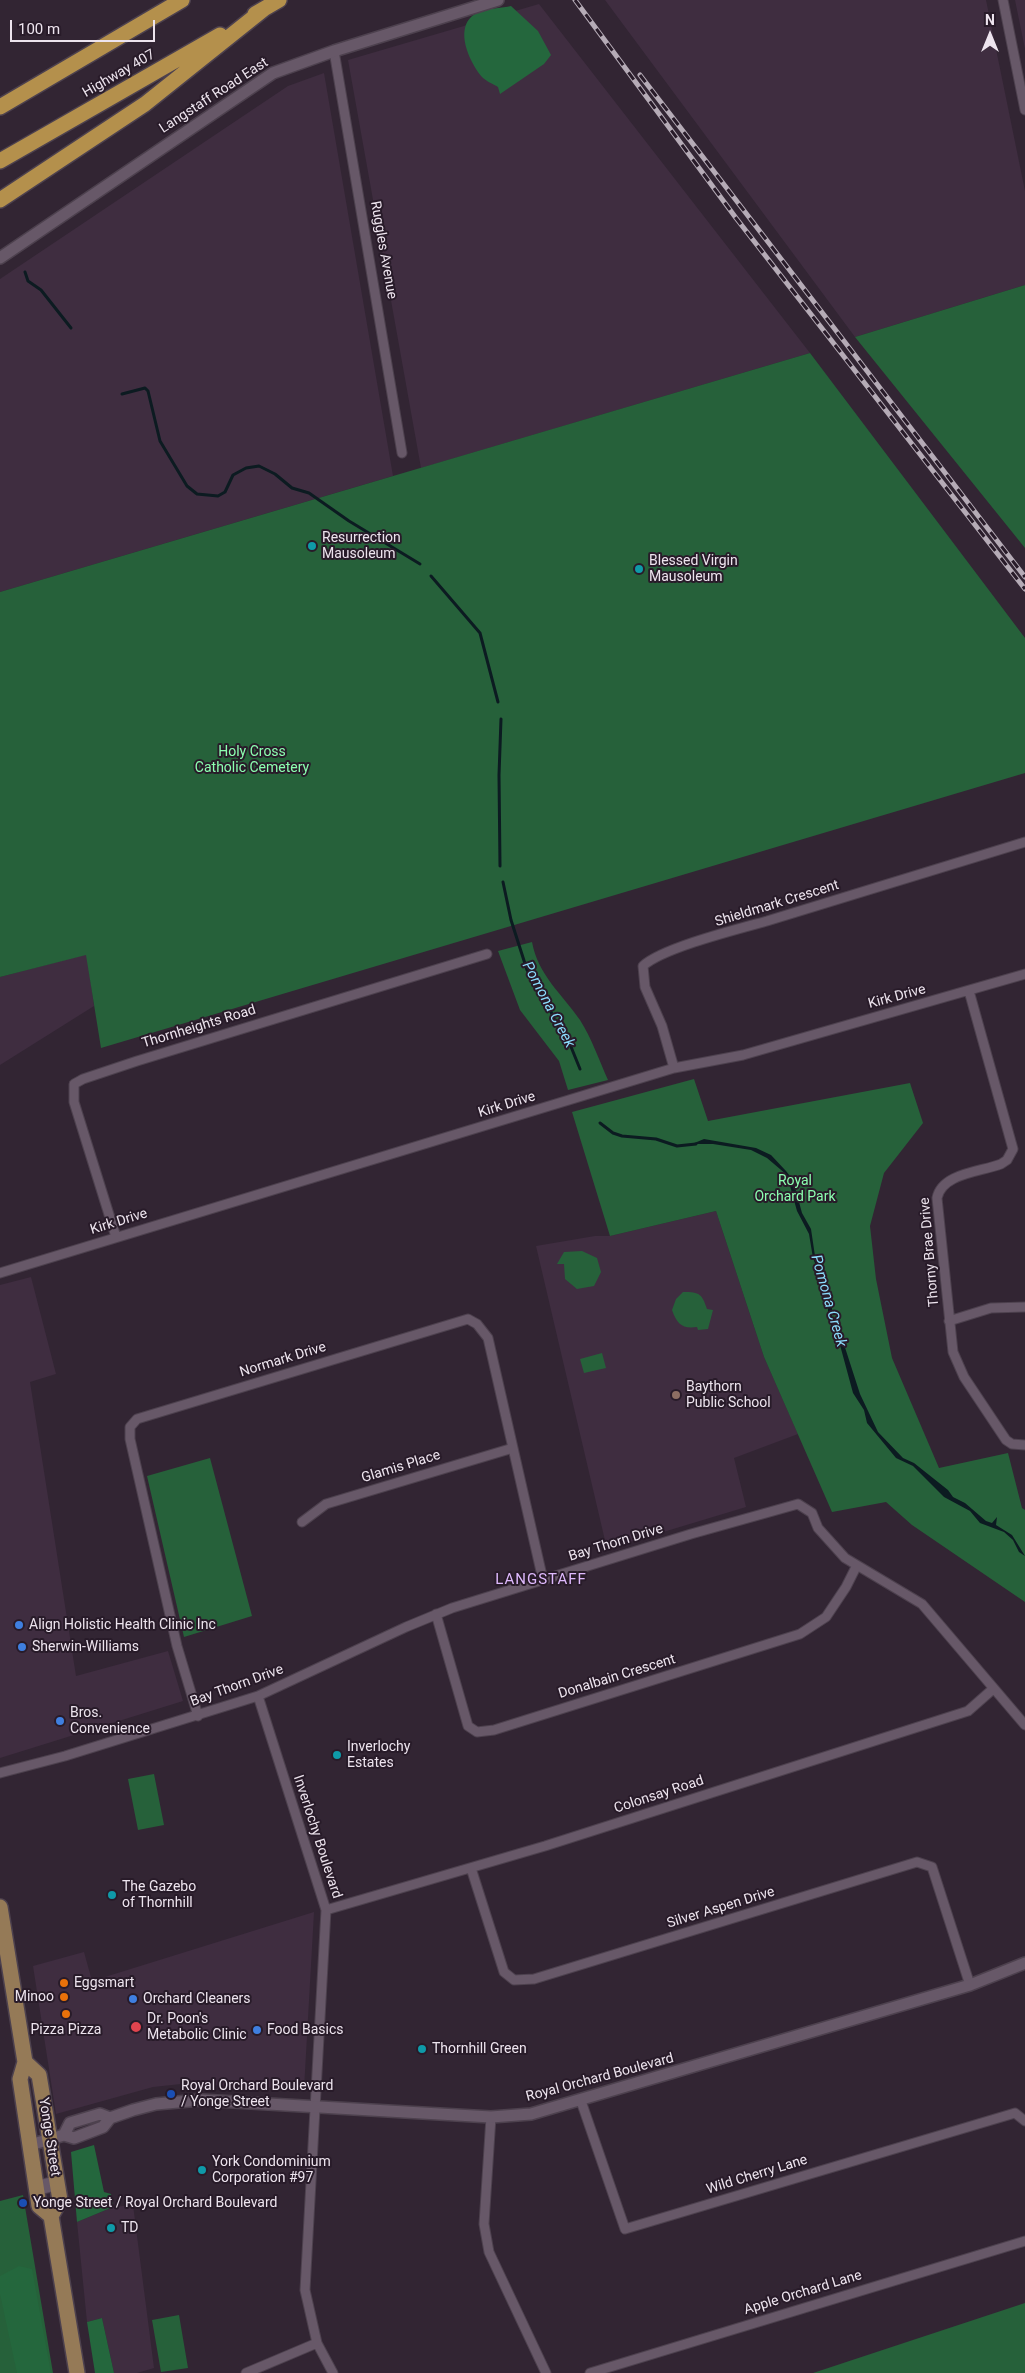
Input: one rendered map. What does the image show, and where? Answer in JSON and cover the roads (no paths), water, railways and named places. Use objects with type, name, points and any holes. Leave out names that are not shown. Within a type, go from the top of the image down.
[{"type":"highway","points":[[0,107],[182,0]]},
{"type":"highway","name":"Highway 407","points":[[0,161],[279,0]]},
{"type":"highway","points":[[0,200],[144,104],[264,9]]},
{"type":"main road","name":"Yonge Street","points":[[0,1907],[25,2062],[20,2079],[36,2188],[40,2206],[51,2216],[77,2373]]},
{"type":"main road","name":"Yonge Street","points":[[25,2062],[39,2075],[57,2137],[57,2183],[60,2200],[51,2216]]},
{"type":"main road","points":[[36,2188],[57,2183]]},
{"type":"street","name":"Langstaff Road East","points":[[0,258],[274,73],[334,51],[498,0]]},
{"type":"street","points":[[1003,0],[1025,110]]},
{"type":"street","name":"Ruggles Avenue","points":[[334,51],[402,453]]},
{"type":"street","name":"Shieldmark Crescent","points":[[674,1068],[662,1026],[645,986],[643,966],[649,961],[663,954],[739,929],[1025,842]]},
{"type":"street","name":"Thornheights Road","points":[[116,1237],[74,1102],[74,1084],[83,1079],[137,1061],[487,954]]},
{"type":"street","name":"Kirk Drive","points":[[0,1273],[674,1068],[743,1055],[1025,974]]},
{"type":"street","name":"Thorny Brae Drive","points":[[969,991],[1013,1149],[1007,1160],[1001,1164],[949,1181],[939,1189],[937,1198],[949,1321],[953,1352],[964,1377],[1006,1440],[1012,1444],[1025,1445]]},
{"type":"street","points":[[949,1321],[991,1308],[1025,1307]]},
{"type":"street","name":"Normark Drive","points":[[198,1716],[177,1646],[130,1439],[130,1427],[137,1419],[468,1319],[477,1324],[488,1338],[543,1580]]},
{"type":"street","name":"Glamis Place","points":[[302,1522],[326,1504],[513,1448]]},
{"type":"street","name":"Bay Thorn Drive","points":[[0,1773],[65,1756],[258,1696],[436,1614],[798,1504],[812,1513],[818,1528],[828,1541],[856,1567],[922,1604],[1025,1726]]},
{"type":"street","name":"Donalbain Crescent","points":[[436,1614],[468,1726],[477,1732],[494,1730],[800,1634],[826,1617],[846,1587],[856,1567]]},
{"type":"street","name":"Colonsay Road","points":[[326,1910],[471,1868],[968,1711],[993,1689]]},
{"type":"street","name":"Inverlochy Boulevard","points":[[258,1696],[326,1910],[305,2290],[318,2343],[333,2373]]},
{"type":"street","name":"Silver Aspen Drive","points":[[471,1868],[504,1972],[514,1980],[534,1979],[917,1862],[932,1866],[970,1985]]},
{"type":"street","name":"Royal Orchard Boulevard","points":[[30,2145],[57,2137],[70,2123],[100,2114],[110,2118],[156,2104],[200,2100],[491,2118],[531,2114],[581,2101],[970,1985],[1025,1963]]},
{"type":"street","name":"Wild Cherry Lane","points":[[581,2101],[625,2229],[1015,2113],[1025,2121]]},
{"type":"street","points":[[491,2118],[484,2224],[489,2252],[546,2373]]},
{"type":"street","name":"Apple Orchard Lane","points":[[590,2373],[1025,2241]]},
{"type":"street","points":[[246,2373],[318,2343]]},
{"type":"water","points":[[704,1139],[756,1148],[771,1155],[793,1180],[802,1213],[811,1229],[815,1256],[832,1301],[832,1318],[840,1332],[860,1394],[878,1432],[903,1458],[914,1463],[948,1490],[953,1497],[965,1503],[986,1521],[992,1523],[997,1517],[996,1525],[1012,1535],[1025,1556],[1019,1552],[1013,1540],[1004,1532],[980,1523],[970,1511],[944,1497],[913,1466],[896,1458],[867,1423],[864,1410],[853,1393],[840,1345],[828,1318],[828,1300],[821,1286],[809,1234],[797,1211],[787,1175],[767,1158],[751,1150],[713,1144],[692,1144]]},
{"type":"waterway","name":"Pomona Creek","points":[[25,272],[28,281],[41,290],[71,328]]},
{"type":"waterway","name":"Pomona Creek","points":[[122,394],[145,388],[148,391],[160,441],[187,486],[197,494],[218,496],[225,492],[233,475],[246,468],[259,466],[275,474],[292,488],[309,493],[349,521],[420,564]]},
{"type":"waterway","name":"Pomona Creek","points":[[431,576],[480,633],[498,702]]},
{"type":"waterway","name":"Pomona Creek","points":[[500,866],[499,775],[501,719]]},
{"type":"waterway","name":"Pomona Creek","points":[[503,882],[511,920],[527,970],[544,995],[554,1019],[565,1032],[580,1069]]},
{"type":"waterway","name":"Pomona Creek","points":[[600,1123],[613,1133],[622,1136],[656,1139],[677,1146],[696,1144]]},
{"type":"railway","points":[[575,0],[736,218],[1025,589]]},
{"type":"railway","points":[[640,75],[1025,577]]},
{"type":"place","name":"Resurrection Mausoleum","points":[[312,546]]},
{"type":"place","name":"Blessed Virgin Mausoleum","points":[[639,569]]},
{"type":"place","name":"Baythorn Public School","points":[[676,1395]]},
{"type":"place","name":"Align Holistic Health Clinic Inc","points":[[19,1625]]},
{"type":"place","name":"Sherwin-Williams","points":[[22,1647]]},
{"type":"place","name":"Bros. Convenience","points":[[60,1721]]},
{"type":"place","name":"Inverlochy Estates","points":[[337,1755]]},
{"type":"place","name":"The Gazebo of Thornhill","points":[[112,1895]]},
{"type":"place","name":"Eggsmart","points":[[64,1983]]},
{"type":"place","name":"Minoo","points":[[64,1997]]},
{"type":"place","name":"Orchard Cleaners","points":[[133,1999]]},
{"type":"place","name":"Pizza Pizza","points":[[66,2014]]},
{"type":"place","name":"Dr. Poon's Metabolic Clinic","points":[[136,2027]]},
{"type":"place","name":"Food Basics","points":[[257,2030]]},
{"type":"place","name":"Thornhill Green","points":[[422,2049]]},
{"type":"place","name":"Royal Orchard Boulevard / Yonge Street","points":[[171,2094]]},
{"type":"place","name":"York Condominium Corporation #97","points":[[202,2170]]},
{"type":"place","name":"Yonge Street / Royal Orchard Boulevard","points":[[23,2203]]},
{"type":"place","name":"TD","points":[[111,2228]]},
{"type":"district","name":"LANGSTAFF","points":[[541,1580]]},
{"type":"park label","name":"Holy Cross Catholic Cemetery","points":[[252,760]]},
{"type":"park label","name":"Royal Orchard Park","points":[[795,1190]]}]
